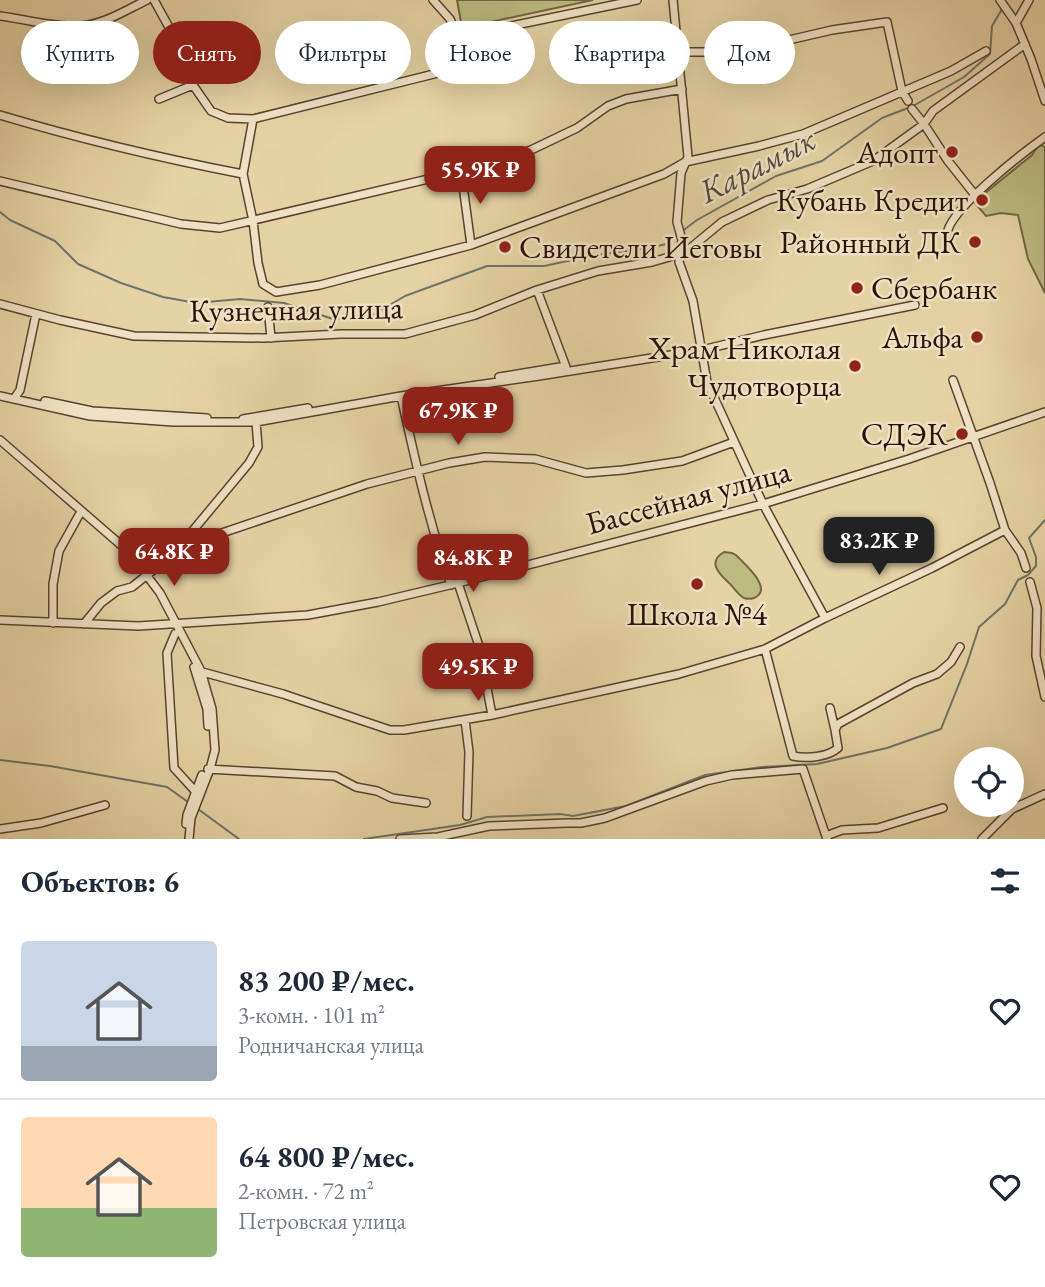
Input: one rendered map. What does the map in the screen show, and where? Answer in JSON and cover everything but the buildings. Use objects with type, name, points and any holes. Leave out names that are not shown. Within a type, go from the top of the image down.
[{"type":"street","points":[[0,16],[63,26],[83,26],[104,21],[147,0]]},
{"type":"street","points":[[154,0],[181,49],[192,73],[193,85],[211,111],[228,118],[253,119],[425,76]]},
{"type":"street","points":[[433,0],[451,21]]},
{"type":"street","points":[[535,21],[637,0]]},
{"type":"street","points":[[673,0],[675,21]]},
{"type":"street","points":[[1000,0],[1016,23],[1045,101]]},
{"type":"street","points":[[1016,23],[1029,0]]},
{"type":"street","points":[[690,52],[776,43],[832,30],[887,22],[902,91],[908,101]]},
{"type":"street","name":"Кузнечная улица","points":[[0,304],[134,336],[271,338],[405,334],[475,315],[537,290],[598,271],[652,262],[680,254],[722,222],[768,200],[807,189],[873,161],[925,124],[933,111],[1025,44]]},
{"type":"street","points":[[253,119],[243,174],[262,285],[276,292],[320,285],[471,245],[664,174],[685,162],[803,134],[951,71],[986,51]]},
{"type":"street","points":[[681,84],[688,157],[681,173],[677,222],[681,240],[679,262],[693,301],[707,382],[763,504],[825,618]]},
{"type":"street","points":[[159,99],[193,85]]},
{"type":"street","points":[[0,181],[181,224],[220,228],[461,171],[531,150],[577,128],[617,102],[682,89]]},
{"type":"street","points":[[912,109],[975,195]]},
{"type":"street","points":[[0,115],[51,130],[243,174]]},
{"type":"street","points":[[947,235],[950,222],[975,195],[1045,137]]},
{"type":"street","points":[[461,171],[471,245]]},
{"type":"street","points":[[537,290],[565,369]]},
{"type":"street","points":[[0,394],[92,411],[243,419],[694,347],[702,349],[915,305]]},
{"type":"street","points":[[268,307],[271,338]]},
{"type":"street","points":[[15,397],[20,390],[36,314]]},
{"type":"street","points":[[15,397],[90,416],[173,422],[256,422],[401,396],[539,376],[565,369]]},
{"type":"street","points":[[953,380],[1005,530],[1021,553],[1026,568]]},
{"type":"street","points":[[401,396],[417,471],[437,544],[479,646],[492,715]]},
{"type":"street","name":"Бассейная улица","points":[[0,620],[138,626],[309,615],[378,602],[763,504],[909,459],[1045,412]]},
{"type":"street","points":[[84,624],[101,603],[117,591],[132,587],[167,559],[190,534],[249,463],[258,447],[256,422]]},
{"type":"street","points":[[190,534],[213,536],[367,484],[485,457],[535,459],[586,473],[682,461],[733,442]]},
{"type":"street","points":[[0,443],[146,576]]},
{"type":"street","points":[[0,443],[129,552],[146,576],[198,670],[207,709],[210,747],[208,769],[189,816],[187,839]]},
{"type":"street","points":[[53,623],[53,584],[59,551],[79,515]]},
{"type":"street","points":[[173,624],[175,634],[198,670],[283,694],[390,730],[404,730],[492,715],[679,674],[765,649],[1005,530]]},
{"type":"street","points":[[1030,582],[1041,606],[1036,656],[1045,697]]},
{"type":"street","points":[[175,634],[167,653],[173,768],[197,795]]},
{"type":"street","points":[[835,730],[838,724],[913,683],[937,674],[951,662],[960,647]]},
{"type":"street","points":[[765,649],[793,755],[807,757],[831,754],[838,748],[830,708]]},
{"type":"street","points":[[465,720],[469,752],[467,816]]},
{"type":"street","points":[[208,769],[335,776],[356,787],[392,798],[426,803]]},
{"type":"street","points":[[400,839],[465,835],[489,826],[567,822],[581,824],[605,818],[706,781],[732,775],[803,769],[827,838],[842,830],[878,828],[943,808]]},
{"type":"street","points":[[982,839],[1012,809],[1045,794]]},
{"type":"street","points":[[0,829],[41,823],[106,805]]},
{"type":"green space","points":[[457,0],[593,0],[495,21],[461,21]]},
{"type":"green space","points":[[1039,144],[1045,147],[1045,293],[1028,259],[1018,215],[1001,213],[986,216],[974,202],[1032,155]]},
{"type":"green space","points":[[724,552],[736,555],[750,570],[759,583],[760,594],[753,598],[744,598],[720,574],[716,561]]},
{"type":"waterway","name":"Карамык","points":[[913,106],[964,77],[990,54],[992,26],[1002,9]]},
{"type":"waterway","name":"Карамык","points":[[681,232],[697,220],[776,176],[822,161],[882,118],[908,108]]},
{"type":"waterway","name":"Карамык","points":[[0,212],[10,220],[55,241],[78,264],[121,283],[163,297],[196,303],[240,299],[284,303],[333,319],[369,317],[405,296],[487,266],[544,266],[649,248],[666,244],[677,235]]},
{"type":"waterway","points":[[364,839],[460,825],[487,817],[560,814],[573,816],[626,806],[705,775],[762,767],[817,764],[887,748],[941,729],[979,627],[1005,604],[1018,580],[1028,575],[1036,566],[1036,557],[1029,538],[1045,520]]},
{"type":"waterway","points":[[0,760],[167,787],[188,802]]},
{"type":"waterway","points":[[198,809],[239,839]]},
{"type":"place","name":"Адопт","points":[[952,152]]},
{"type":"place","name":"Кубань Кредит","points":[[982,200]]},
{"type":"place","name":"Районный ДК","points":[[975,242]]},
{"type":"place","name":"Свидетели Иеговы","points":[[505,247]]},
{"type":"place","name":"Сбербанк","points":[[857,288]]},
{"type":"place","name":"Альфа","points":[[977,337]]},
{"type":"place","name":"Храм Николая Чудотворца","points":[[855,366]]},
{"type":"place","name":"СДЭК","points":[[962,434]]},
{"type":"place","name":"Школа №4","points":[[697,584]]}]
